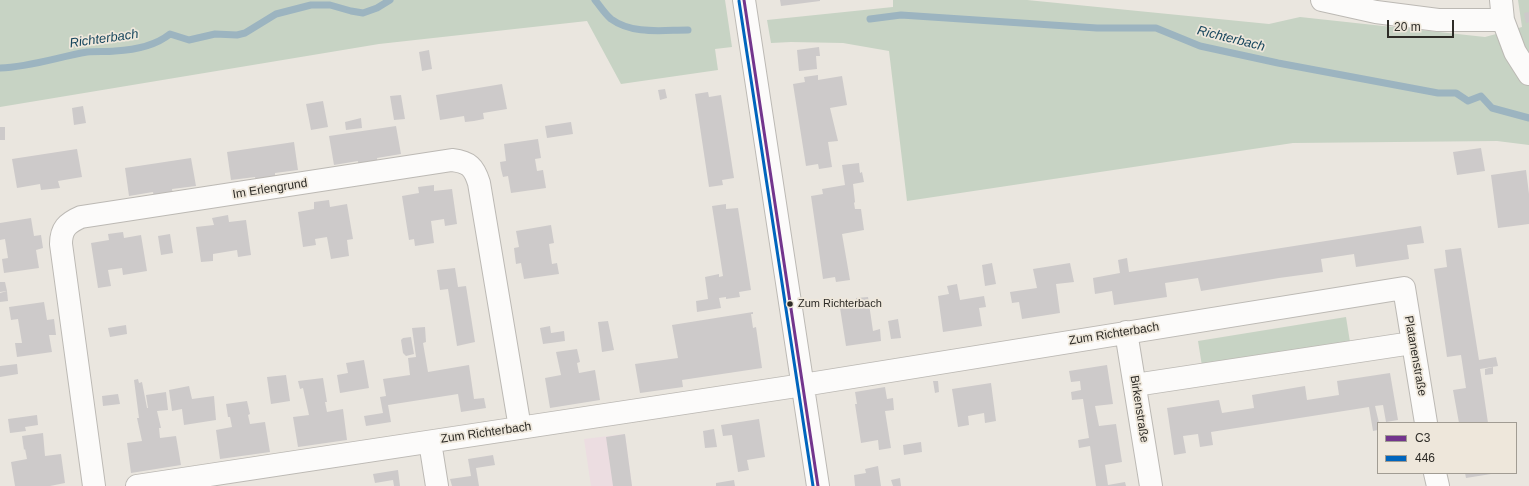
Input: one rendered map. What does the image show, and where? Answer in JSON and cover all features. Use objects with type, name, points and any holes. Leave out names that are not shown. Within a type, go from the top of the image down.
[{"type":"street","points":[[744,0],[818,486]]},
{"type":"street","points":[[1322,0],[1376,12],[1438,20],[1502,10],[1515,52],[1529,74]]},
{"type":"street","name":"Im Erlengrund","points":[[94,486],[60,244],[61,235],[65,227],[72,221],[81,217],[452,160],[461,161],[470,165],[476,173],[479,183],[520,428]]},
{"type":"street","name":"Zum Richterbach","points":[[137,486],[803,385],[1404,288]]},
{"type":"street","name":"Platanenstraße","points":[[1404,288],[1426,422]]},
{"type":"street","name":"Birkenstraße","points":[[1126,332],[1151,486]]},
{"type":"street","points":[[1135,384],[1412,343]]},
{"type":"street","points":[[430,442],[437,486]]},
{"type":"street","points":[[1436,474],[1438,486]]},
{"type":"shaded area","points":[[625,434],[632,486],[591,486],[584,439]]},
{"type":"green space","points":[[0,0],[725,0],[732,47],[715,49],[718,70],[621,84],[587,21],[379,44],[0,107]]},
{"type":"green space","points":[[893,0],[1027,0],[1269,24],[1300,17],[1485,37],[1522,27],[1518,0],[1529,0],[1529,145],[1497,141],[1293,143],[907,201],[889,51],[843,43],[771,43],[767,20],[893,7]]},
{"type":"green space","points":[[1346,317],[1350,342],[1202,366],[1198,341]]},
{"type":"building","points":[[780,0],[820,0],[820,1],[781,6]]},
{"type":"building","points":[[1529,12],[1529,22],[1526,23],[1524,13]]},
{"type":"building","points":[[819,47],[820,56],[816,56],[817,69],[799,71],[797,50]]},
{"type":"building","points":[[429,50],[432,69],[422,71],[419,52]]},
{"type":"building","points":[[818,75],[818,80],[842,76],[847,105],[830,108],[838,141],[828,142],[832,167],[819,169],[818,164],[806,166],[793,84],[805,82],[804,77]]},
{"type":"building","points":[[502,84],[507,109],[483,113],[484,119],[474,121],[465,122],[464,116],[440,120],[436,95]]},
{"type":"building","points":[[665,89],[667,98],[660,100],[658,90]]},
{"type":"building","points":[[708,92],[709,97],[721,95],[734,178],[722,180],[723,185],[709,187],[695,94]]},
{"type":"building","points":[[401,95],[405,119],[394,120],[390,96]]},
{"type":"building","points":[[323,101],[328,127],[311,130],[306,104]]},
{"type":"building","points":[[83,106],[86,123],[74,125],[72,108]]},
{"type":"building","points":[[361,118],[362,128],[346,130],[345,122]]},
{"type":"building","points":[[571,122],[573,134],[547,138],[545,126]]},
{"type":"building","points":[[396,126],[401,154],[377,158],[378,164],[358,166],[358,161],[334,165],[329,136]]},
{"type":"building","points":[[0,127],[5,127],[5,140],[0,140]]},
{"type":"building","points":[[538,139],[541,158],[535,159],[537,171],[543,170],[546,188],[511,193],[508,176],[503,177],[500,162],[506,161],[504,144]]},
{"type":"building","points":[[294,142],[298,170],[275,173],[275,179],[256,182],[255,177],[231,180],[227,152]]},
{"type":"building","points":[[1481,148],[1485,171],[1457,175],[1453,152]]},
{"type":"building","points":[[77,149],[82,177],[58,181],[60,188],[41,190],[40,184],[17,188],[12,159]]},
{"type":"building","points":[[191,158],[196,186],[172,189],[173,195],[154,198],[153,192],[129,196],[125,168]]},
{"type":"building","points":[[859,163],[860,173],[862,172],[864,182],[853,184],[854,203],[855,209],[861,209],[864,230],[842,234],[850,280],[836,282],[835,277],[823,279],[811,196],[823,194],[822,189],[845,185],[842,165]]},
{"type":"building","points":[[1526,170],[1529,194],[1529,224],[1498,228],[1491,175]]},
{"type":"building","points":[[434,185],[434,191],[452,189],[457,224],[445,226],[444,219],[431,221],[434,243],[415,246],[414,239],[409,240],[402,196],[419,193],[418,187]]},
{"type":"building","points":[[329,200],[330,207],[347,204],[353,239],[347,240],[349,256],[331,259],[327,237],[315,239],[316,245],[303,247],[298,212],[314,209],[314,202]]},
{"type":"building","points":[[726,204],[726,209],[738,208],[751,290],[739,292],[740,297],[726,299],[726,297],[719,298],[721,308],[697,312],[696,301],[708,299],[705,277],[719,274],[719,277],[723,276],[712,206]]},
{"type":"building","points":[[228,215],[229,222],[246,220],[251,255],[238,257],[237,250],[213,254],[213,261],[201,262],[196,227],[214,225],[212,218]]},
{"type":"building","points":[[31,218],[34,236],[41,235],[43,248],[36,250],[39,268],[4,273],[2,259],[8,258],[5,239],[0,240],[0,223]]},
{"type":"building","points":[[551,225],[554,243],[549,244],[552,264],[557,263],[559,274],[524,279],[521,263],[516,264],[514,248],[519,247],[516,231]]},
{"type":"building","points":[[1421,226],[1424,243],[1407,245],[1409,259],[1356,267],[1354,254],[1321,259],[1323,272],[1201,291],[1198,278],[1165,283],[1167,297],[1114,305],[1112,291],[1095,294],[1093,278],[1120,273],[1118,260],[1127,258],[1129,272]]},
{"type":"building","points":[[123,232],[124,238],[141,235],[147,271],[123,275],[122,268],[108,270],[111,286],[98,288],[91,243],[109,240],[108,234]]},
{"type":"building","points":[[170,234],[173,253],[161,255],[158,236]]},
{"type":"building","points":[[1461,248],[1479,360],[1496,357],[1498,366],[1480,369],[1488,422],[1459,422],[1453,390],[1466,388],[1461,355],[1447,357],[1434,269],[1447,267],[1445,250]]},
{"type":"building","points":[[992,263],[996,284],[985,286],[982,265]]},
{"type":"building","points":[[1070,263],[1074,282],[1056,284],[1060,313],[1022,319],[1019,302],[1012,303],[1010,292],[1037,288],[1033,269]]},
{"type":"building","points":[[455,268],[458,287],[466,286],[475,342],[457,346],[448,289],[440,290],[437,270]]},
{"type":"building","points":[[0,282],[5,282],[7,291],[0,292]]},
{"type":"building","points":[[957,284],[960,300],[984,296],[986,307],[979,308],[982,326],[943,332],[938,296],[949,294],[947,286]]},
{"type":"building","points":[[7,291],[8,301],[0,302],[0,293]]},
{"type":"building","points":[[868,297],[873,331],[880,329],[881,341],[846,346],[840,308],[857,305],[856,298]]},
{"type":"building","points":[[44,302],[47,320],[54,319],[56,335],[49,335],[52,352],[17,357],[15,343],[22,343],[18,319],[11,320],[9,307]]},
{"type":"building","points":[[753,312],[753,314],[751,314],[753,328],[756,327],[762,368],[682,380],[683,387],[640,393],[635,364],[678,358],[672,325]]},
{"type":"building","points":[[898,319],[901,338],[891,339],[888,321]]},
{"type":"building","points":[[608,321],[614,350],[602,352],[598,322]]},
{"type":"building","points":[[126,325],[127,334],[110,337],[108,328]]},
{"type":"building","points":[[550,326],[551,333],[564,331],[565,341],[543,344],[540,328]]},
{"type":"building","points":[[425,327],[426,342],[423,343],[428,372],[469,365],[474,399],[484,398],[486,408],[461,412],[458,394],[388,405],[391,422],[366,426],[364,416],[383,413],[380,397],[386,396],[383,379],[410,375],[408,358],[416,357],[412,328]]},
{"type":"building","points":[[411,337],[414,354],[406,356],[403,353],[401,340],[403,338]]},
{"type":"building","points":[[577,349],[580,362],[577,363],[579,373],[595,370],[600,400],[550,408],[545,378],[561,375],[556,352]]},
{"type":"building","points":[[364,360],[369,388],[340,393],[337,375],[348,373],[346,363]]},
{"type":"building","points":[[17,364],[18,374],[0,377],[0,366]]},
{"type":"building","points":[[1107,365],[1113,404],[1095,406],[1099,426],[1116,424],[1122,462],[1105,465],[1108,485],[1125,482],[1126,486],[1096,486],[1090,446],[1079,448],[1078,440],[1089,438],[1083,399],[1072,400],[1071,392],[1081,390],[1080,381],[1071,382],[1069,371]]},
{"type":"building","points":[[1493,367],[1493,374],[1485,375],[1485,369]]},
{"type":"building","points":[[1390,373],[1398,420],[1386,422],[1383,405],[1375,406],[1379,422],[1377,422],[1377,430],[1373,431],[1369,407],[1211,432],[1213,445],[1200,447],[1198,434],[1183,436],[1186,453],[1174,455],[1167,408],[1219,400],[1222,413],[1254,408],[1252,395],[1305,386],[1307,400],[1339,395],[1337,381]]},
{"type":"building","points":[[286,375],[290,401],[271,404],[267,377]]},
{"type":"building","points":[[323,378],[327,412],[343,409],[347,440],[298,447],[293,417],[309,415],[303,388],[300,389],[298,381]]},
{"type":"building","points":[[138,379],[139,383],[142,382],[147,408],[146,395],[166,392],[168,410],[157,411],[161,428],[159,428],[160,438],[176,436],[181,465],[131,473],[127,443],[142,441],[137,418],[139,418],[134,380]]},
{"type":"building","points":[[933,381],[938,381],[939,392],[935,393]]},
{"type":"building","points":[[991,383],[996,421],[985,423],[984,413],[968,416],[969,425],[958,427],[952,389]]},
{"type":"building","points":[[189,386],[192,399],[214,396],[216,420],[184,425],[182,409],[172,411],[169,390]]},
{"type":"building","points":[[885,387],[887,399],[893,398],[894,410],[885,411],[891,448],[879,450],[878,440],[861,443],[855,404],[857,404],[855,392]]},
{"type":"building","points":[[118,394],[120,404],[103,406],[102,396]]},
{"type":"building","points":[[247,401],[250,414],[248,415],[250,424],[265,422],[270,452],[220,459],[216,430],[232,427],[230,417],[228,417],[226,404]]},
{"type":"building","points":[[37,415],[38,425],[25,427],[26,431],[10,433],[8,419]]},
{"type":"building","points":[[759,419],[765,457],[747,460],[749,470],[738,472],[732,435],[723,436],[721,425]]},
{"type":"building","points":[[714,429],[717,447],[705,448],[703,431]]},
{"type":"building","points":[[43,433],[45,456],[61,454],[65,483],[50,486],[15,486],[11,462],[27,459],[22,436]]},
{"type":"building","points":[[625,434],[632,486],[613,486],[606,437]]},
{"type":"building","points":[[921,442],[922,452],[904,455],[903,445]]},
{"type":"building","points":[[493,455],[495,465],[476,468],[479,486],[452,486],[450,479],[471,476],[468,459]]},
{"type":"building","points":[[878,466],[881,486],[855,486],[854,475],[866,473],[865,469]]},
{"type":"building","points":[[398,470],[400,486],[394,486],[393,480],[375,483],[373,474]]},
{"type":"building","points":[[1465,474],[1491,474],[1466,478]]},
{"type":"building","points":[[900,478],[901,486],[893,486],[891,480]]},
{"type":"building","points":[[734,480],[735,486],[716,486],[716,483]]},
{"type":"waterway","name":"Richterbach","points":[[0,68],[33,64],[87,52],[137,48],[158,42],[170,34],[189,40],[215,34],[237,35],[245,33],[276,14],[311,5],[330,5],[363,13],[377,8],[390,0]]},
{"type":"waterway","name":"Richterbach","points":[[595,0],[611,19],[620,24],[638,30],[688,30]]},
{"type":"waterway","name":"Richterbach","points":[[870,19],[901,15],[1097,28],[1156,28],[1200,46],[1278,63],[1438,93],[1456,93],[1468,101],[1481,96],[1492,108],[1529,118]]},
{"type":"transit line","name":"C3","points":[[744,0],[818,486]]},
{"type":"transit line","name":"446","points":[[739,1],[813,486]]},
{"type":"place","name":"Zum Richterbach","points":[[790,304]]}]
